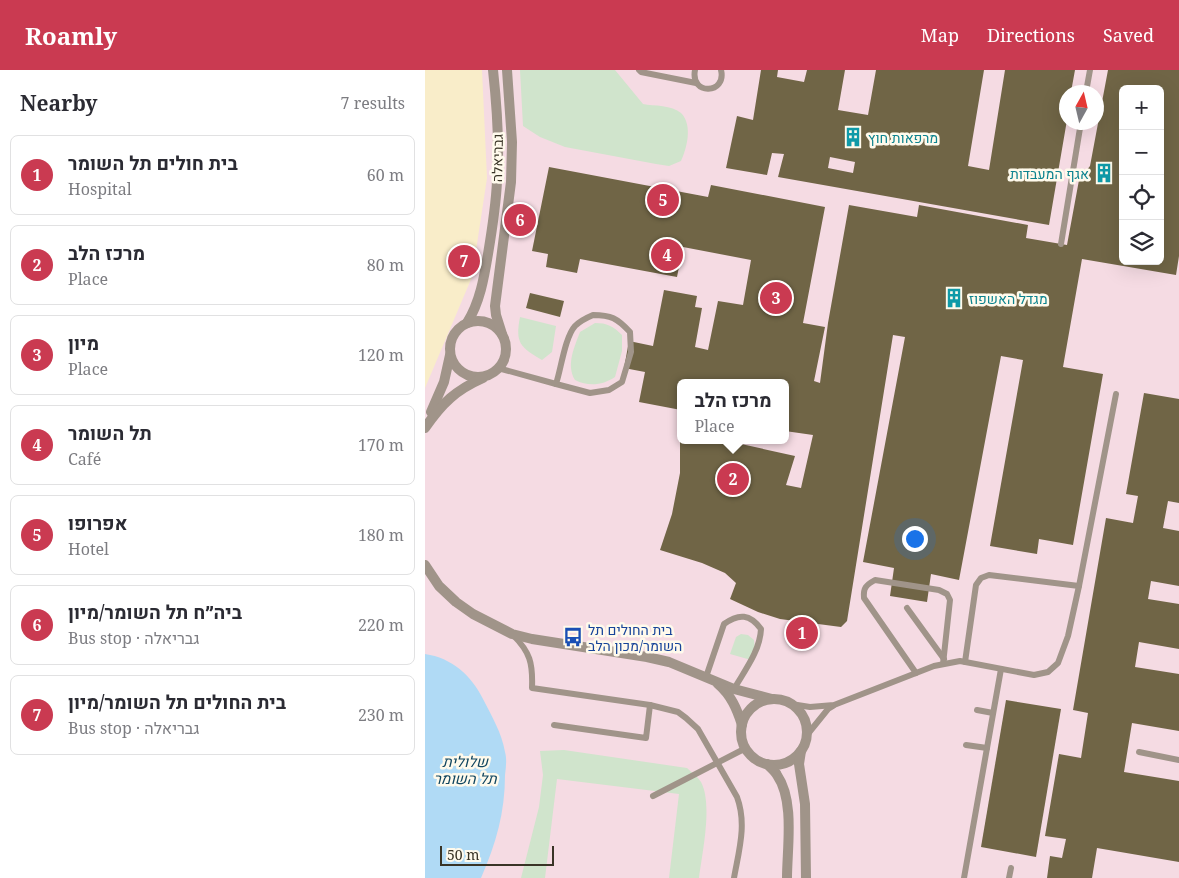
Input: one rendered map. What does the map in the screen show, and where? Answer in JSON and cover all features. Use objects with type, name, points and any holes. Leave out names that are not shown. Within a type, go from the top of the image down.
[{"type":"street","name":"גבריאלה","points":[[467,323],[474,311],[482,287],[494,220],[498,143],[493,70]]},
{"type":"street","name":"גבריאלה","points":[[502,334],[495,306],[511,182],[512,142],[507,70]]},
{"type":"street","points":[[477,321],[486,322],[495,327],[502,334],[505,343],[506,352],[503,361],[494,371],[452,395],[439,408],[425,427],[443,382],[453,335],[467,323],[477,321]]},
{"type":"street","points":[[450,354],[458,369],[465,374],[482,377],[494,371]]},
{"type":"street","points":[[425,566],[439,586],[456,602],[473,614],[512,634],[669,662],[734,688],[791,704],[804,717],[807,726],[807,735],[801,751],[799,764],[805,804],[806,878]]},
{"type":"street","points":[[710,679],[724,689],[735,705],[742,726],[745,748],[751,755],[767,764],[777,773],[785,793],[788,818],[787,878]]},
{"type":"street","points":[[742,726],[746,715],[753,707],[773,699]]},
{"type":"street","points":[[767,764],[786,763],[801,751]]},
{"type":"lane","points":[[639,70],[641,72],[696,82],[704,88],[717,86],[721,80],[721,70]]},
{"type":"lane","points":[[695,70],[696,82]]},
{"type":"lane","points":[[1087,85],[1089,70]]},
{"type":"lane","points":[[1061,244],[1080,130]]},
{"type":"lane","points":[[494,371],[590,393],[609,390],[621,382],[631,352],[630,332],[620,321],[608,315],[593,315],[580,322],[573,328],[568,341],[557,384]]},
{"type":"lane","points":[[807,735],[828,709],[834,705],[944,662],[960,661],[1034,675],[1048,672],[1058,663],[1068,636],[1079,586],[1115,394]]},
{"type":"lane","points":[[965,662],[975,586],[981,578],[989,575],[1079,586]]},
{"type":"lane","points":[[916,673],[864,598],[863,590],[866,585],[875,580],[939,590],[947,594],[950,600],[944,662]]},
{"type":"lane","points":[[907,608],[944,662]]},
{"type":"lane","points":[[710,679],[724,624],[731,618],[746,617],[756,622],[761,630],[761,636],[734,688]]},
{"type":"lane","points":[[512,634],[524,646],[529,655],[532,664],[532,688],[650,705],[678,712],[697,729],[737,797],[741,810],[743,823],[734,878]]},
{"type":"lane","points":[[964,878],[1001,669]]},
{"type":"lane","points":[[791,704],[810,706],[834,705]]},
{"type":"lane","points":[[554,725],[646,738],[650,705]]},
{"type":"lane","points":[[977,710],[993,713]]},
{"type":"lane","points":[[966,745],[987,748]]},
{"type":"lane","points":[[653,796],[745,748]]},
{"type":"lane","points":[[1139,752],[1179,760]]},
{"type":"lane","points":[[1009,878],[1011,868]]},
{"type":"shaded area","points":[[482,70],[1179,70],[1179,878],[425,878],[425,388],[472,277],[487,178]]},
{"type":"green space","points":[[520,70],[615,70],[643,104],[673,108],[685,118],[688,137],[681,161],[669,166],[656,164],[565,147],[540,137],[523,126]]},
{"type":"green space","points":[[520,317],[556,326],[552,352],[542,360],[524,348],[521,343],[518,333]]},
{"type":"green space","points":[[595,323],[610,326],[622,335],[622,351],[615,377],[606,382],[585,384],[575,380],[572,374],[571,362],[573,350],[580,332]]},
{"type":"green space","points":[[741,634],[748,635],[754,640],[755,649],[751,660],[730,654],[736,637]]},
{"type":"green space","points":[[564,750],[687,768],[696,776],[701,782],[706,803],[706,829],[699,878],[669,878],[679,794],[557,779],[545,878],[521,878],[539,807],[543,775],[540,751]]},
{"type":"water","name":"שלולית תל השומר","points":[[425,654],[444,659],[460,669],[473,682],[493,718],[504,745],[506,755],[505,789],[501,815],[491,853],[481,878],[425,878]]},
{"type":"building","name":"מרפאות חוץ","points":[[761,70],[778,70],[777,77],[804,82],[807,70],[845,70],[838,110],[868,115],[876,70],[984,70],[968,166],[989,170],[1005,70],[1075,70],[1072,85],[1059,85],[1059,130],[1065,130],[1049,225],[778,177],[784,154],[772,153],[767,175],[726,168],[737,116],[753,120]],"holes":[[[830,157],[855,162],[853,173],[828,168]]]},
{"type":"building","points":[[1108,70],[1179,70],[1179,256],[1176,275],[1082,259],[1063,367],[1103,374],[1073,545],[1039,539],[1037,554],[990,546],[1023,360],[1001,356],[959,580],[931,574],[927,602],[890,596],[894,568],[863,562],[905,337],[893,335],[847,621],[841,627],[780,619],[758,612],[730,599],[736,583],[725,573],[702,563],[660,550],[672,514],[680,473],[680,444],[741,444],[795,456],[786,485],[801,488],[813,435],[789,432],[789,379],[677,379],[677,409],[639,402],[645,372],[624,368],[629,341],[653,346],[664,290],[697,296],[695,307],[702,308],[695,347],[708,350],[718,301],[743,305],[751,260],[683,247],[677,277],[580,259],[577,273],[546,267],[548,254],[532,251],[549,167],[708,197],[711,185],[825,207],[803,323],[825,327],[814,381],[820,383],[828,323],[849,205],[917,217],[919,205],[1028,225],[1026,238],[1067,245],[1079,180],[1090,166],[1097,130],[1104,130],[1104,91]]},
{"type":"building","points":[[530,293],[564,301],[560,317],[526,308]]},
{"type":"building","points":[[1144,393],[1179,399],[1179,503],[1168,501],[1163,528],[1179,531],[1179,586],[1151,581],[1148,599],[1179,604],[1179,649],[1139,642],[1135,667],[1179,674],[1179,731],[1132,723],[1124,772],[1179,781],[1179,862],[1097,848],[1092,878],[1047,878],[1050,856],[1062,858],[1066,839],[1045,836],[1059,754],[1081,758],[1088,713],[1073,710],[1106,518],[1133,523],[1138,496],[1126,494]]},
{"type":"building","points":[[1006,700],[1061,709],[1036,857],[981,847]]},
{"type":"place","name":"מרפאות חוץ","points":[[853,137]]},
{"type":"place","name":"אגף המעבדות","points":[[1104,173]]},
{"type":"place","name":"אפרופו","points":[[663,200]]},
{"type":"place","name":"ביה״ח תל השומר/מיון","points":[[520,220]]},
{"type":"place","name":"תל השומר","points":[[667,255]]},
{"type":"place","name":"בית החולים תל השומר/מיון","points":[[464,261]]},
{"type":"place","name":"מיון","points":[[776,298]]},
{"type":"place","name":"מגדל האשפוז","points":[[954,298]]},
{"type":"place","name":"מרכז הלב","points":[[733,479]]},
{"type":"place","name":"בית חולים תל השומר","points":[[802,633]]},
{"type":"place","name":"בית החולים תל השומר/מכון הלב","points":[[573,637]]}]
